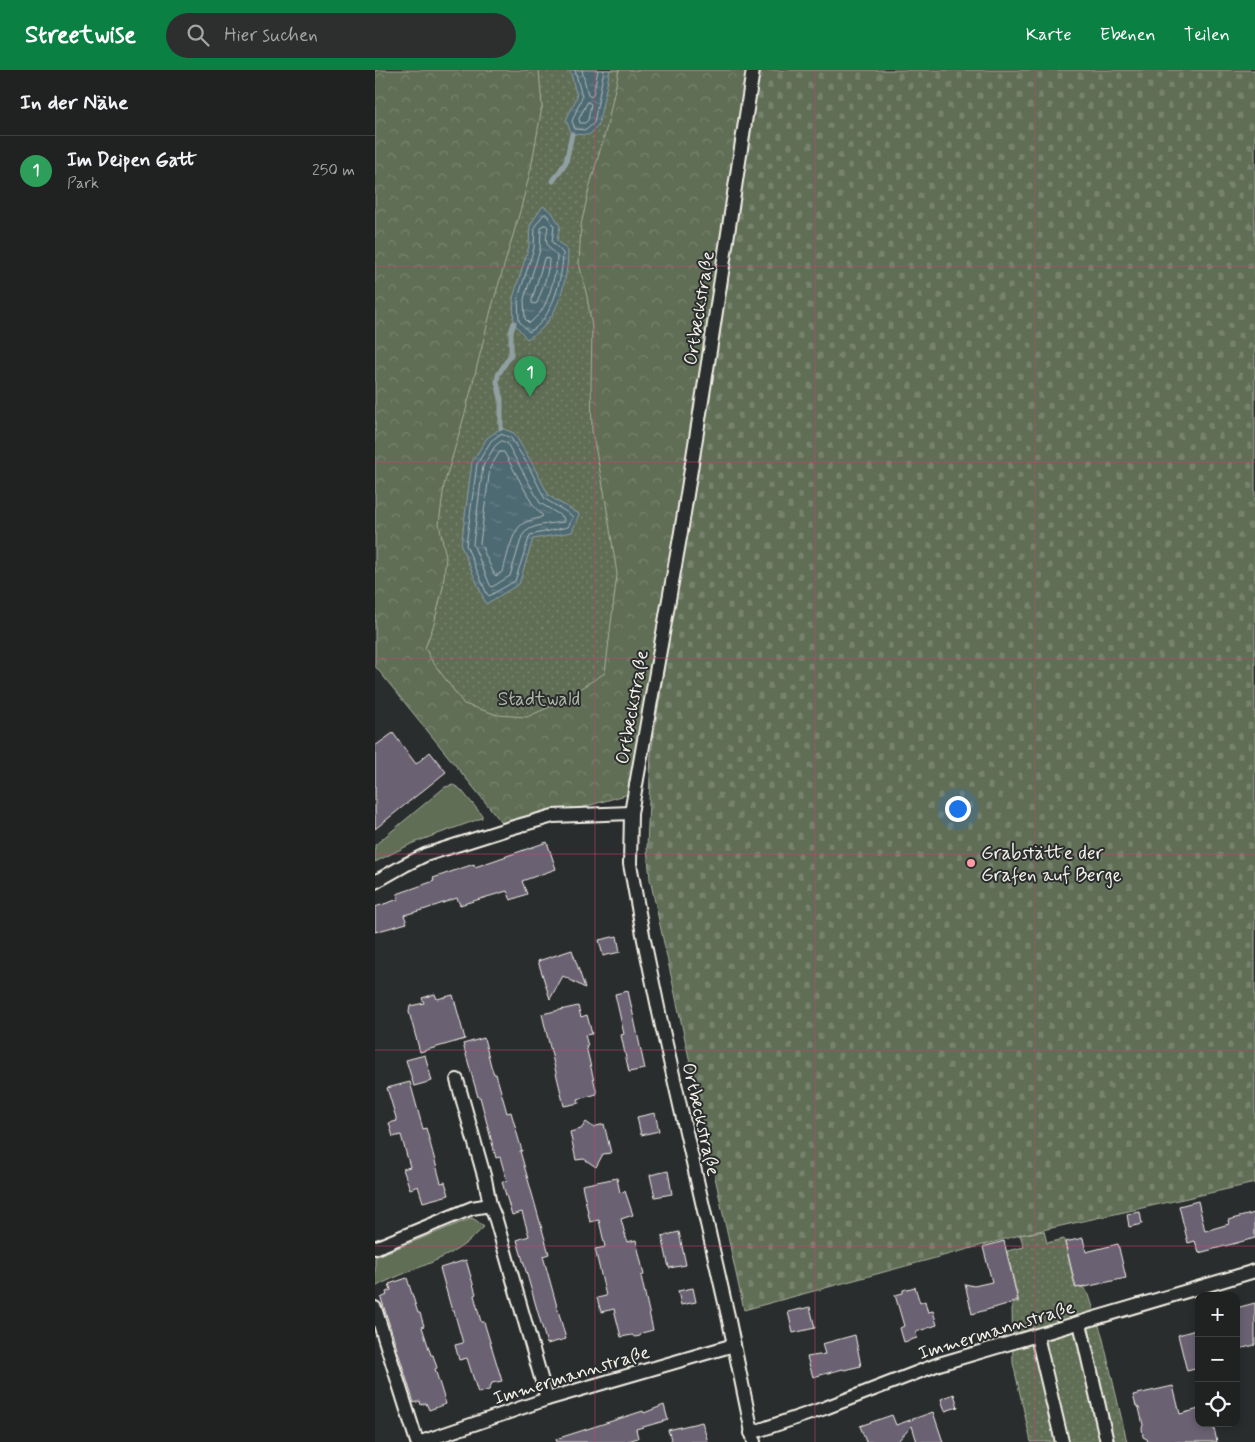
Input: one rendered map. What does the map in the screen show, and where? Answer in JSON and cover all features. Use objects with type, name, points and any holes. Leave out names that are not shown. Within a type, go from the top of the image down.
[{"type":"street","name":"Ortbeckstraße","points":[[752,1438],[734,1345],[644,940],[630,864],[631,813],[682,523],[753,70]]},
{"type":"street","points":[[375,882],[405,864],[425,855],[553,816],[631,813]]},
{"type":"street","points":[[457,1080],[485,1179],[490,1205],[496,1220],[547,1399]]},
{"type":"street","points":[[375,1248],[472,1208],[490,1205]]},
{"type":"street","name":"Immermannstraße","points":[[752,1438],[939,1364],[1255,1271]]},
{"type":"street","points":[[375,1308],[417,1442]]},
{"type":"street","points":[[1080,1323],[1107,1442]]},
{"type":"street","points":[[1037,1336],[1062,1442]]},
{"type":"street","name":"Immermannstraße","points":[[421,1442],[547,1399],[734,1345]]},
{"type":"green space","name":"Stadtwald","points":[[375,70],[748,70],[706,346],[629,794],[507,829],[375,666]]},
{"type":"green space","points":[[539,70],[619,70],[607,126],[581,225],[579,263],[592,327],[592,431],[617,574],[605,673],[554,705],[527,717],[498,715],[464,704],[432,661],[425,648],[434,624],[443,587],[446,557],[439,524],[444,485],[531,168],[542,107]]},
{"type":"green space","points":[[757,70],[1255,70],[1255,1183],[1020,1235],[744,1310],[650,879],[647,848],[651,753]]},
{"type":"green space","points":[[453,785],[462,791],[482,815],[482,818],[413,843],[375,862],[375,845],[445,787]]},
{"type":"green space","points":[[472,1218],[484,1227],[460,1248],[375,1287],[375,1257]]},
{"type":"green space","points":[[1044,1231],[1047,1243],[1064,1239],[1075,1288],[1083,1287],[1089,1295],[1102,1335],[1127,1442],[1031,1442],[1013,1363],[1012,1304],[1019,1302],[1007,1251],[1024,1247],[1020,1235]]},
{"type":"water","points":[[570,70],[610,70],[598,126],[589,135],[572,134],[566,120],[577,97]]},
{"type":"water","points":[[543,206],[552,212],[560,226],[557,240],[568,251],[567,268],[561,295],[554,311],[543,327],[527,339],[514,323],[513,298],[529,246],[530,225]]},
{"type":"water","points":[[501,428],[514,433],[549,496],[579,514],[572,532],[533,539],[519,584],[486,604],[461,546],[472,462],[487,438]]},
{"type":"building","points":[[393,733],[416,764],[430,752],[446,772],[375,829],[375,746]]},
{"type":"building","points":[[547,842],[556,869],[522,881],[527,894],[511,900],[507,891],[460,905],[457,898],[404,915],[407,923],[375,932],[375,907],[399,899],[397,894],[434,881],[433,878],[474,864],[475,867]]},
{"type":"building","points":[[617,936],[620,952],[603,956],[599,940]]},
{"type":"building","points":[[572,950],[585,988],[563,976],[550,999],[538,961]]},
{"type":"building","points":[[628,991],[645,1069],[629,1072],[621,1035],[624,1034],[615,994]]},
{"type":"building","points":[[435,994],[437,999],[453,995],[465,1039],[420,1052],[409,1012],[410,1006],[424,1003],[422,998]]},
{"type":"building","points":[[578,1006],[581,1017],[587,1015],[592,1034],[585,1035],[597,1094],[578,1099],[579,1103],[564,1106],[542,1014]]},
{"type":"building","points":[[484,1038],[491,1066],[494,1074],[496,1074],[507,1113],[511,1112],[549,1254],[543,1256],[566,1339],[547,1344],[517,1240],[529,1236],[522,1212],[512,1215],[502,1182],[507,1181],[500,1157],[496,1158],[480,1097],[478,1097],[463,1044]]},
{"type":"building","points":[[425,1055],[432,1081],[414,1086],[406,1060]]},
{"type":"building","points":[[410,1082],[423,1129],[426,1128],[441,1183],[445,1182],[449,1195],[423,1202],[418,1186],[410,1189],[403,1169],[410,1167],[401,1135],[393,1137],[389,1123],[397,1121],[387,1088]]},
{"type":"building","points":[[655,1113],[659,1131],[641,1135],[637,1117]]},
{"type":"building","points":[[586,1122],[593,1127],[604,1124],[611,1153],[603,1154],[596,1167],[584,1159],[576,1160],[570,1132],[581,1129]]},
{"type":"building","points":[[668,1171],[672,1194],[655,1197],[650,1175]]},
{"type":"building","points":[[617,1178],[620,1193],[625,1191],[633,1215],[621,1219],[627,1242],[636,1240],[644,1275],[641,1276],[653,1330],[635,1337],[632,1335],[621,1337],[614,1309],[601,1312],[597,1298],[606,1296],[595,1249],[605,1247],[599,1220],[590,1222],[582,1185]]},
{"type":"building","points":[[1198,1201],[1205,1231],[1229,1224],[1228,1220],[1255,1213],[1255,1238],[1199,1253],[1195,1241],[1188,1243],[1179,1206]]},
{"type":"building","points":[[1140,1212],[1142,1224],[1129,1227],[1127,1214]]},
{"type":"building","points":[[679,1232],[686,1265],[669,1268],[662,1236]]},
{"type":"building","points":[[1083,1238],[1086,1252],[1118,1244],[1126,1278],[1076,1288],[1065,1242]]},
{"type":"building","points":[[1004,1241],[1018,1301],[972,1314],[965,1284],[974,1286],[992,1282],[983,1247]]},
{"type":"building","points":[[466,1260],[476,1294],[474,1295],[481,1322],[484,1322],[502,1381],[492,1383],[489,1390],[478,1393],[467,1358],[459,1360],[455,1345],[463,1343],[440,1268]]},
{"type":"building","points":[[407,1278],[418,1313],[420,1313],[424,1326],[422,1327],[431,1355],[433,1355],[437,1368],[435,1369],[446,1404],[429,1410],[426,1403],[421,1405],[420,1401],[414,1403],[381,1298],[387,1295],[386,1292],[391,1290],[389,1284]]},
{"type":"building","points":[[915,1287],[920,1303],[925,1301],[928,1312],[933,1311],[937,1325],[916,1332],[917,1338],[904,1342],[900,1328],[904,1326],[895,1295],[903,1293],[903,1290]]},
{"type":"building","points":[[693,1288],[696,1302],[681,1305],[678,1291]]},
{"type":"building","points":[[1255,1303],[1255,1345],[1240,1349],[1240,1337],[1240,1307]]},
{"type":"building","points":[[810,1307],[815,1328],[793,1333],[788,1312]]},
{"type":"building","points":[[1195,1330],[1195,1369],[1187,1371],[1178,1335]]},
{"type":"building","points":[[855,1335],[861,1366],[813,1377],[807,1357],[825,1354],[822,1344]]},
{"type":"building","points":[[1173,1386],[1180,1414],[1195,1410],[1195,1427],[1214,1427],[1217,1442],[1148,1442],[1143,1437],[1143,1425],[1139,1408],[1136,1406],[1133,1395]]},
{"type":"building","points":[[954,1394],[958,1407],[945,1411],[941,1399]]},
{"type":"building","points":[[664,1405],[668,1420],[636,1429],[638,1438],[625,1442],[557,1442],[556,1439],[643,1411],[644,1413]]},
{"type":"building","points":[[933,1412],[943,1442],[917,1442],[912,1426],[897,1442],[866,1442],[860,1426],[892,1415],[896,1425]]},
{"type":"building","points":[[702,1422],[708,1442],[672,1442],[668,1430]]},
{"type":"waterway","points":[[553,181],[566,162],[572,134]]},
{"type":"waterway","points":[[501,428],[501,399],[497,382],[498,375],[511,354],[511,332],[514,323]]},
{"type":"place","name":"Im Deipen Gatt","points":[[530,397]]},
{"type":"place","name":"Grabstätte der Grafen auf Berge","points":[[971,863]]}]
